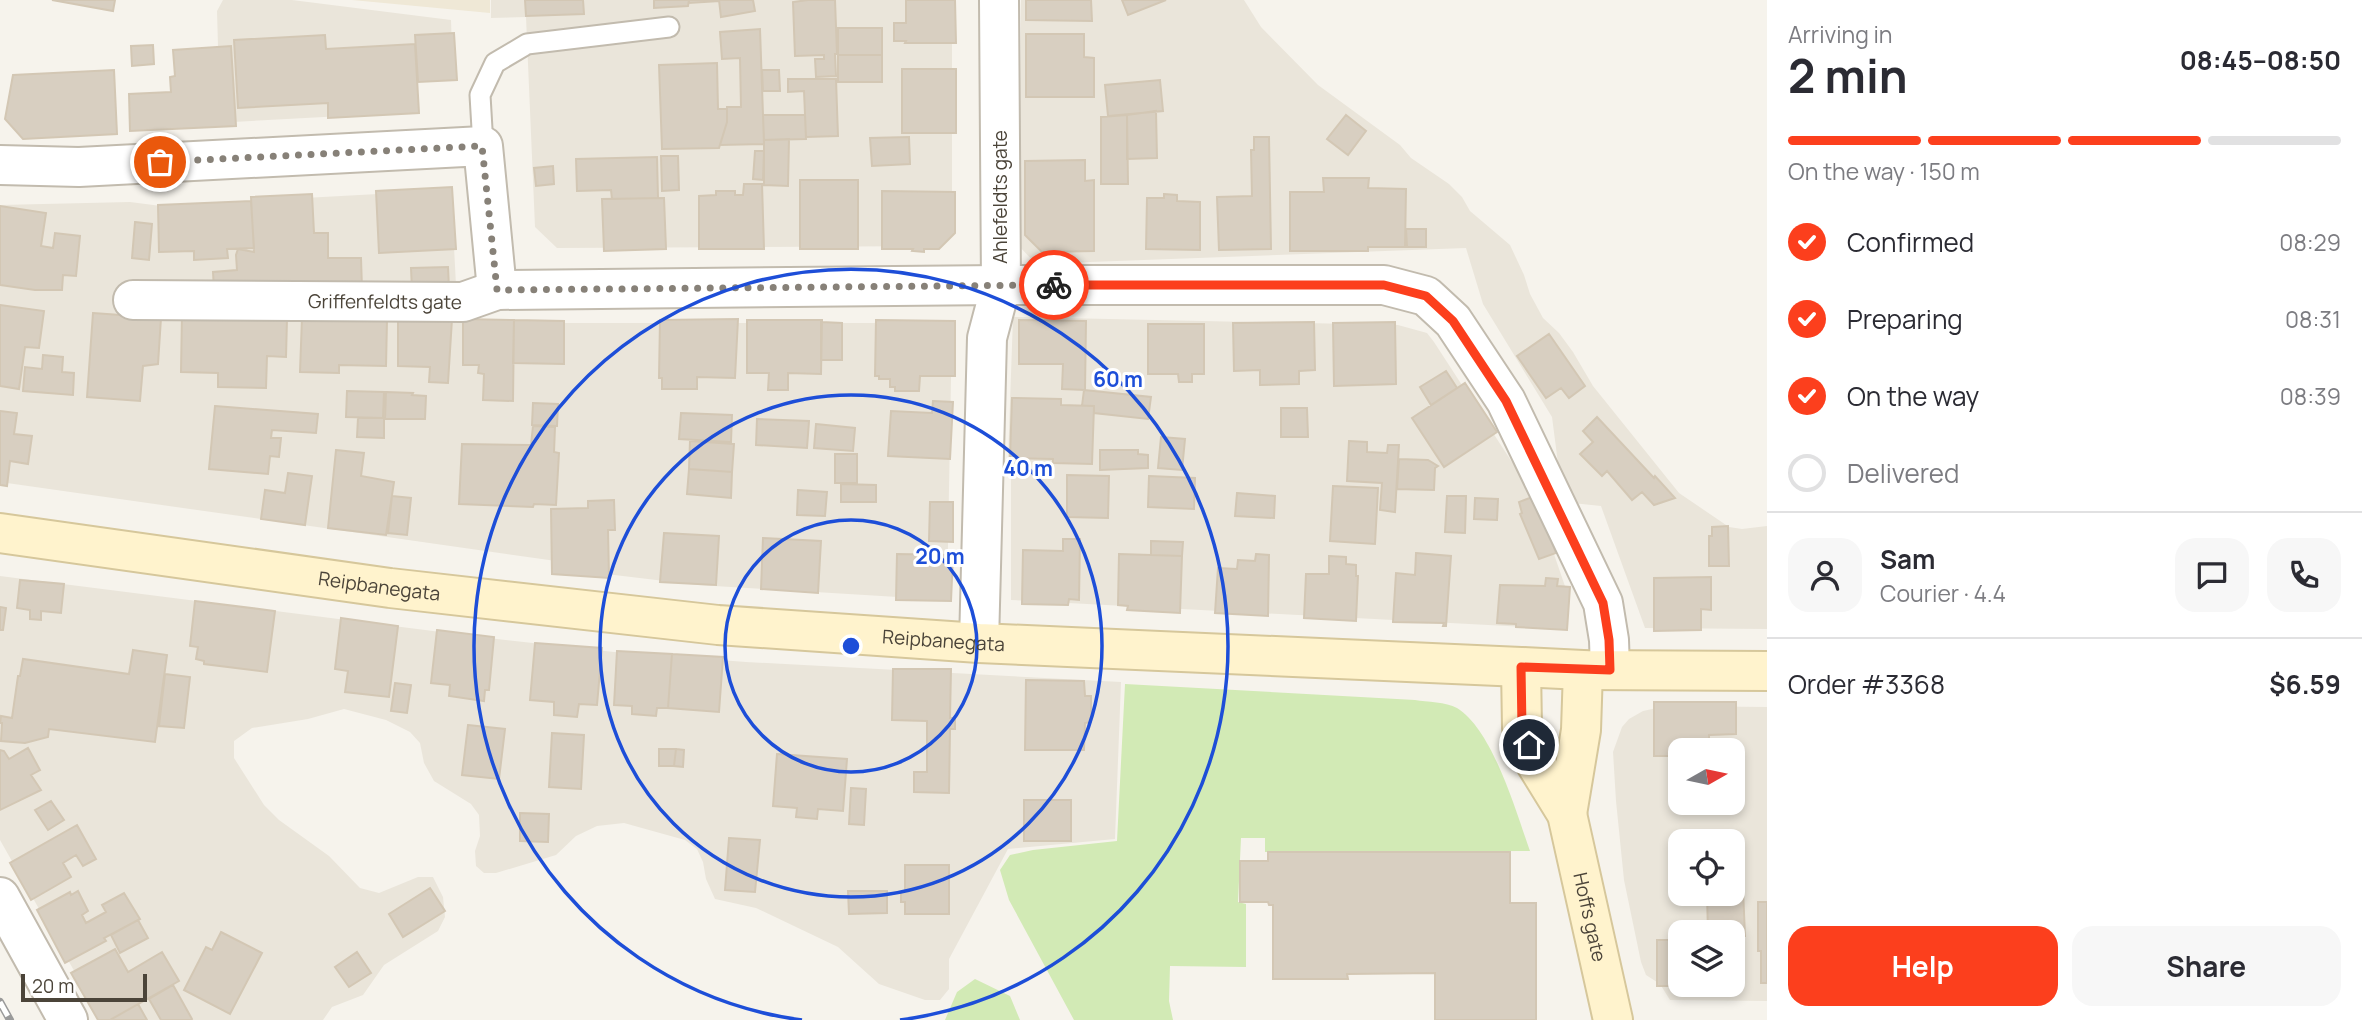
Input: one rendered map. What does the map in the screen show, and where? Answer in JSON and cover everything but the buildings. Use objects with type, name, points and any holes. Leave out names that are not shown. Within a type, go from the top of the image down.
[{"type":"main road","name":"Reipbanegata","points":[[0,533],[390,588],[718,625],[979,643],[1521,667],[1767,671]]},
{"type":"main road","name":"Hoffs gate","points":[[1521,667],[1522,728],[1535,762],[1567,814],[1613,1020]]},
{"type":"main road","name":"Hoffs gate","points":[[1567,814],[1581,730],[1597,670]]},
{"type":"street","name":"Ahlefeldts gate","points":[[979,643],[987,338],[1001,285],[999,0]]},
{"type":"street","points":[[0,165],[79,167],[482,146],[497,290]]},
{"type":"street","name":"Griffenfeldts gate","points":[[133,300],[463,302],[497,290],[1001,285],[1384,285],[1426,296],[1453,321],[1506,401],[1603,603],[1609,640],[1597,670]]},
{"type":"street","points":[[0,897],[68,1020]]},
{"type":"lane","points":[[482,146],[480,95],[495,63],[527,44],[669,27]]},
{"type":"shaded area","points":[[223,0],[292,0],[451,20],[453,79],[417,82],[417,112],[233,122],[229,46],[218,46],[217,11]]},
{"type":"shaded area","points":[[352,0],[490,0],[490,13]]},
{"type":"shaded area","points":[[491,0],[952,0],[952,235],[941,246],[557,248],[535,227],[526,17],[491,18]]},
{"type":"shaded area","points":[[1021,0],[1244,0],[1261,27],[1318,85],[1400,145],[1411,158],[1449,184],[1462,197],[1470,211],[1510,245],[1543,318],[1559,333],[1593,386],[1679,493],[1729,527],[1742,529],[1767,526],[1767,629],[1645,628],[1601,506],[1563,502],[1552,417],[1483,304],[1466,248],[1036,264],[1019,246]]},
{"type":"shaded area","points":[[451,190],[458,323],[952,323],[947,600],[698,585],[556,568],[556,561],[0,482],[0,205],[130,202],[161,206]]},
{"type":"shaded area","points":[[1013,317],[1398,325],[1427,333],[1534,496],[1567,592],[1566,629],[1011,600],[1011,461],[1008,460]]},
{"type":"shaded area","points":[[0,576],[614,652],[746,662],[1121,682],[1115,839],[1008,849],[949,959],[949,989],[940,1000],[925,1000],[879,984],[838,947],[756,908],[715,899],[697,849],[685,840],[624,823],[597,826],[576,836],[556,855],[496,873],[484,873],[476,866],[475,851],[480,836],[479,815],[471,804],[434,781],[424,763],[420,743],[410,732],[386,720],[344,709],[308,719],[252,728],[234,741],[234,758],[264,805],[279,820],[329,856],[360,888],[379,893],[418,877],[433,877],[443,897],[445,917],[438,931],[384,965],[363,995],[332,1007],[323,1020],[102,1020],[0,840]]},
{"type":"shaded area","points":[[1666,706],[1767,707],[1767,1001],[1670,1000],[1668,997],[1745,997],[1745,920],[1668,920],[1668,997],[1660,984],[1646,975],[1624,880],[1616,801],[1613,752],[1622,727],[1629,719],[1643,711]]},
{"type":"green space","points":[[1125,684],[1415,700],[1453,706],[1470,719],[1482,734],[1502,773],[1530,851],[1265,852],[1265,838],[1241,838],[1238,902],[1246,904],[1246,967],[1170,966],[1169,1001],[1173,1020],[1074,1020],[1009,900],[1000,870],[1010,855],[1117,841]]},
{"type":"green space","points":[[975,979],[1010,996],[1020,1020],[945,1020],[957,992]]},
{"type":"railway","points":[[0,1002],[10,1020]]},
{"type":"way so far","points":[[160,162],[482,146],[497,290],[1054,285]]},
{"type":"route","points":[[1054,285],[1384,285],[1426,296],[1453,321],[1506,401],[1603,603],[1609,640],[1610,670],[1521,667],[1522,728],[1529,745]]}]
